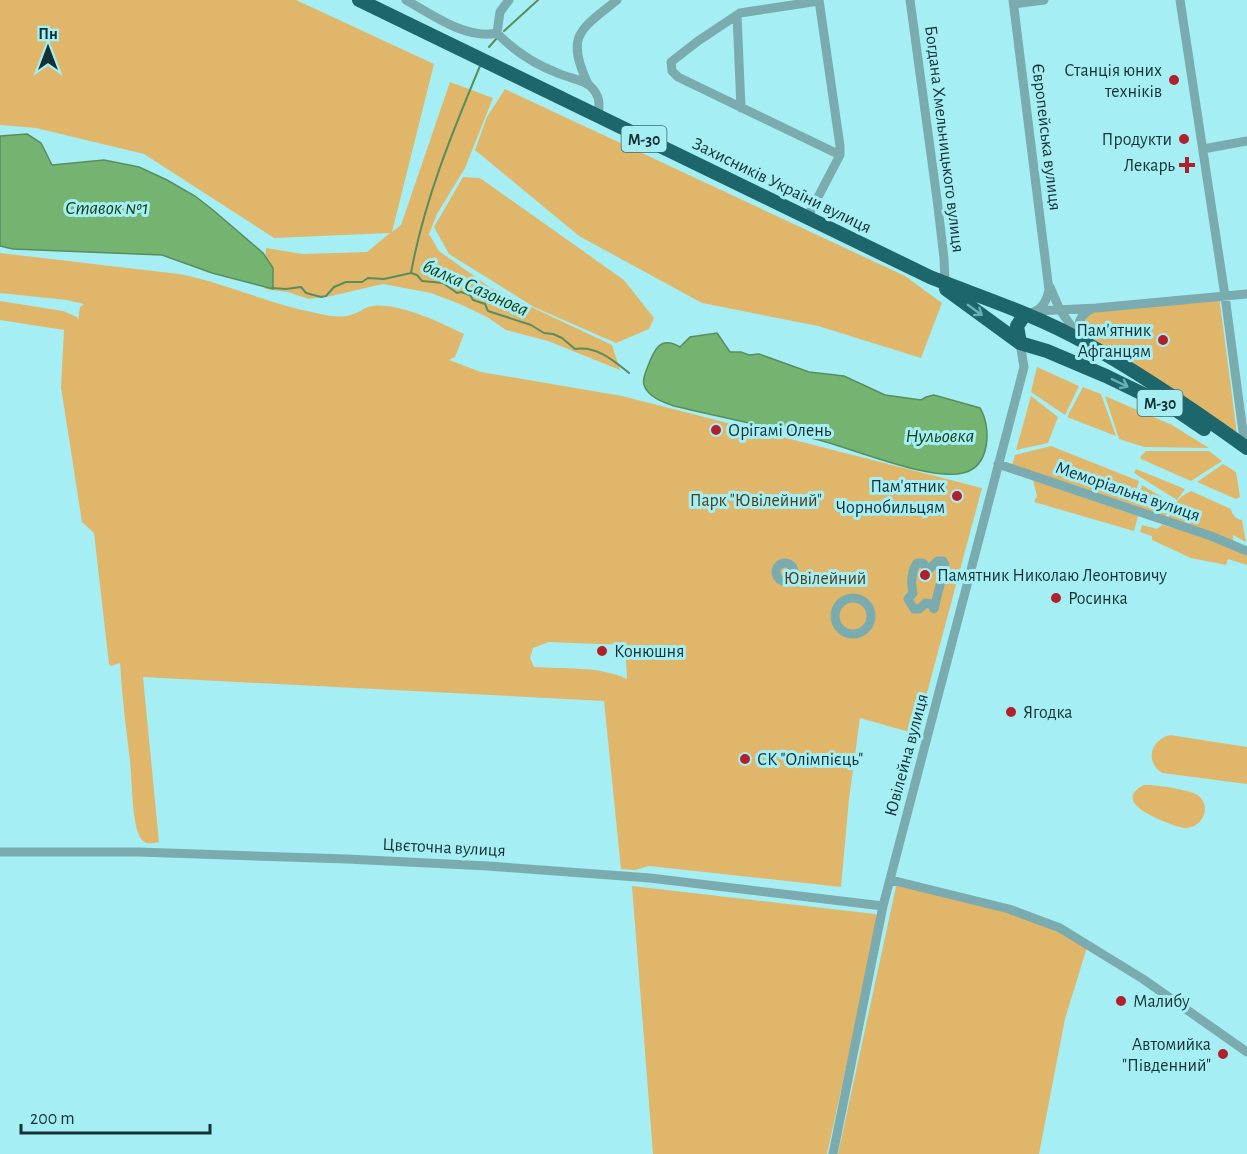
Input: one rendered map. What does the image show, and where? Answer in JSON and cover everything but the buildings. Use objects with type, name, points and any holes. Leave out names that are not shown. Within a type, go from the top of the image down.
[{"type":"highway","name":"Захисників України вулиця","points":[[359,0],[930,277],[1031,313]]},
{"type":"highway","name":"Захисників України вулиця","points":[[930,277],[1020,343]]},
{"type":"highway","points":[[1020,343],[1017,326],[1031,313]]},
{"type":"highway","name":"М-30","points":[[1031,313],[1079,338],[1183,403],[1246,451]]},
{"type":"highway","points":[[1066,360],[1073,361],[1083,353],[1079,338]]},
{"type":"highway","name":"М-30","points":[[1020,343],[1047,351],[1106,376],[1176,410],[1246,451]]},
{"type":"street","points":[[406,0],[466,30],[489,35],[497,33]]},
{"type":"street","points":[[497,33],[500,12],[509,0]]},
{"type":"street","points":[[598,117],[600,103],[596,93],[588,84],[577,56],[578,37],[586,25],[617,0]]},
{"type":"street","points":[[807,218],[840,155],[819,0],[737,15],[671,62],[672,71],[678,77],[840,155]]},
{"type":"street","name":"Богдана Хмельницького вулиця","points":[[910,0],[937,199],[945,283]]},
{"type":"street","points":[[1013,2],[1044,0]]},
{"type":"street","points":[[1180,0],[1246,451]]},
{"type":"street","name":"Європейська вулиця","points":[[1013,2],[1049,290],[1046,301],[1031,313]]},
{"type":"street","points":[[737,15],[741,108]]},
{"type":"street","points":[[497,33],[513,50],[538,64],[588,84]]},
{"type":"street","points":[[1203,148],[1247,141]]},
{"type":"street","name":"Європейська вулиця","points":[[1047,279],[1060,310],[1079,338]]},
{"type":"street","points":[[1031,313],[1247,294]]},
{"type":"street","points":[[1079,338],[1079,321],[1090,309],[1096,308]]},
{"type":"street","name":"Ювілейна вулиця","points":[[833,1154],[883,906],[1024,367],[1020,343]]},
{"type":"street","points":[[1024,367],[1034,355],[1047,351]]},
{"type":"street","name":"Меморіальна вулиця","points":[[998,464],[1210,536],[1247,551]]},
{"type":"street","points":[[938,561],[943,561],[945,566],[934,609],[929,603],[917,609],[911,606],[908,597],[913,593],[911,586],[916,564],[921,563],[930,568],[938,561]]},
{"type":"street","points":[[854,597],[862,600],[872,613],[867,628],[860,633],[852,635],[838,627],[835,611],[846,599],[854,597]]},
{"type":"street","name":"Цвєточна вулиця","points":[[0,852],[138,852],[488,866],[650,878],[883,906]]},
{"type":"street","points":[[891,880],[1009,909],[1060,928],[1143,979],[1247,1052]]},
{"type":"green space","points":[[0,0],[296,0],[434,64],[392,232],[401,225],[450,82],[493,98],[465,168],[437,214],[429,234],[439,251],[491,288],[612,345],[620,370],[548,341],[506,330],[487,317],[431,293],[383,284],[309,299],[287,292],[265,289],[266,248],[303,254],[367,252],[390,233],[274,238],[144,154],[36,128],[0,125]]},
{"type":"green space","points":[[505,89],[905,276],[942,303],[921,358],[818,326],[702,303],[579,236],[475,150],[487,117]]},
{"type":"green space","points":[[463,177],[480,178],[624,280],[654,318],[649,329],[616,343],[534,307],[449,254],[434,227]]},
{"type":"green space","points":[[0,253],[179,274],[331,316],[351,315],[378,305],[390,306],[417,313],[464,334],[455,357],[449,360],[481,372],[622,396],[982,488],[916,734],[860,718],[849,799],[841,887],[649,866],[635,870],[621,869],[604,701],[143,677],[159,842],[145,842],[139,835],[135,820],[120,663],[111,666],[109,664],[94,533],[82,522],[61,387],[64,330],[0,320],[0,301],[63,311],[77,317],[78,320],[80,307],[84,304],[0,293]],"holes":[[[549,642],[625,645],[627,679],[594,670],[534,667],[530,658],[533,648]]]},
{"type":"green space","points":[[1219,296],[1237,434],[1083,335],[1079,329],[1082,320],[1099,308]]},
{"type":"green space","points":[[1037,367],[1079,386],[1065,415],[1031,392]]},
{"type":"green space","points":[[1083,387],[1101,394],[1116,436],[1067,417]]},
{"type":"green space","points":[[1031,396],[1058,417],[1048,443],[1016,450]]},
{"type":"green space","points":[[1105,396],[1172,425],[1209,448],[1144,447],[1119,439]]},
{"type":"green space","points":[[1051,446],[1139,481],[1133,502],[1138,499],[1142,485],[1173,504],[1165,517],[1132,508],[1133,503],[1131,507],[1012,465],[1015,455]]},
{"type":"green space","points":[[1146,451],[1209,451],[1222,461],[1191,481],[1141,459],[1140,457]]},
{"type":"green space","points":[[1223,464],[1236,472],[1240,497],[1236,499],[1197,482]]},
{"type":"green space","points":[[1136,469],[1185,489],[1177,500],[1134,473]]},
{"type":"green space","points":[[1033,480],[1138,516],[1134,531],[1034,502],[1037,496]]},
{"type":"green space","points":[[1191,491],[1231,509],[1238,519],[1242,520],[1246,542],[1233,535],[1233,540],[1236,542],[1237,551],[1247,556],[1247,565],[1228,559],[1226,565],[1191,558],[1152,540],[1152,536],[1140,532],[1142,525],[1157,529],[1162,525],[1177,529],[1167,518],[1175,510],[1174,505],[1182,496]]},
{"type":"green space","points":[[1170,735],[1247,747],[1247,784],[1162,773],[1153,763],[1152,752],[1158,742]]},
{"type":"green space","points":[[1144,785],[1173,788],[1199,796],[1205,808],[1202,819],[1193,827],[1187,828],[1153,817],[1136,805],[1133,799],[1135,792]]},
{"type":"green space","points":[[897,882],[1009,909],[1088,944],[1065,1019],[1039,1154],[838,1154]]},
{"type":"green space","points":[[632,886],[875,914],[879,917],[827,1154],[653,1154]]},
{"type":"water","name":"Ставок №1","points":[[27,134],[41,143],[52,165],[104,160],[139,167],[195,196],[263,253],[273,268],[273,289],[212,273],[162,255],[13,249],[0,246],[0,136]]},
{"type":"water","name":"Нульовка","points":[[717,333],[730,352],[759,354],[809,372],[844,376],[885,395],[921,400],[934,395],[980,408],[984,416],[987,436],[983,455],[979,463],[963,473],[933,473],[807,437],[674,406],[649,393],[644,385],[644,378],[655,350],[659,346],[667,343],[680,347],[690,337]]},
{"type":"waterway","points":[[504,31],[538,0]]},
{"type":"waterway","points":[[489,47],[497,38]]},
{"type":"waterway","points":[[411,273],[431,194],[480,66]]},
{"type":"waterway","name":"балка Сазонова","points":[[272,288],[301,287],[306,293],[321,297],[326,296],[334,287],[346,282],[362,282],[368,278],[384,279],[411,273],[417,275],[422,281],[443,283],[457,293],[470,295],[473,300],[485,304],[488,311],[531,325],[544,333],[553,334],[575,349],[598,352],[629,373]]},
{"type":"place","name":"Станція юних техніків","points":[[1174,80]]},
{"type":"place","name":"Продукти","points":[[1184,139]]},
{"type":"place","name":"Лекарь","points":[[1187,165]]},
{"type":"place","name":"Пам'ятник Афганцям","points":[[1163,340]]},
{"type":"place","name":"Орігамі Олень","points":[[716,430]]},
{"type":"place","name":"Пам'ятник Чорнобильцям","points":[[957,496]]},
{"type":"place","name":"Памятник Николаю Леонтовичу","points":[[925,575]]},
{"type":"place","name":"Росинка","points":[[1056,598]]},
{"type":"place","name":"Конюшня","points":[[602,651]]},
{"type":"place","name":"Ягодка","points":[[1011,712]]},
{"type":"place","name":"СК \"Олімпієць\"","points":[[745,759]]},
{"type":"place","name":"Малибу","points":[[1121,1001]]},
{"type":"place","name":"Автомийка \"Південний\"","points":[[1223,1054]]},
{"type":"park label","name":"Парк \"Ювілейний\"","points":[[756,500]]},
{"type":"park label","name":"Ювілейний","points":[[825,578]]}]
